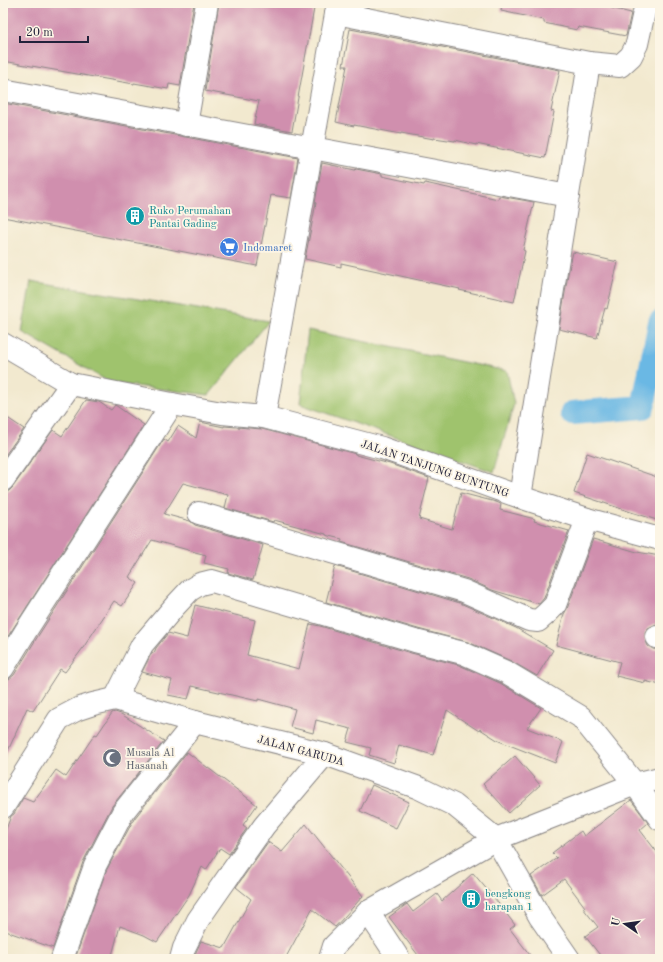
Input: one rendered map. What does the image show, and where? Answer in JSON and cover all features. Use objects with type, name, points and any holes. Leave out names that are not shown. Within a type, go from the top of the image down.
[{"type":"street","points":[[186,125],[207,3]]},
{"type":"street","points":[[264,417],[337,8],[589,63],[620,66],[631,56],[637,44],[646,3]]},
{"type":"street","points":[[520,497],[589,63]]},
{"type":"street","points":[[3,90],[568,196]]},
{"type":"street","name":"JALAN TANJUNG BUNTUNG","points":[[3,344],[71,384],[222,413],[264,417],[382,448],[587,519],[660,539]]},
{"type":"street","points":[[3,480],[71,384]]},
{"type":"street","points":[[3,668],[31,622],[172,404]]},
{"type":"street","points":[[200,513],[464,591],[529,620],[538,621],[555,605],[587,519]]},
{"type":"street","points":[[116,699],[142,645],[190,590],[200,584],[212,581],[415,641],[463,653],[506,672],[581,717],[635,784],[660,819]]},
{"type":"street","name":"JALAN GARUDA","points":[[3,807],[59,719],[78,709],[116,699],[195,722],[326,754],[419,788],[454,805],[496,839],[540,917],[568,959]]},
{"type":"street","points":[[62,959],[95,866],[124,812],[195,722]]},
{"type":"street","points":[[181,959],[184,948],[198,920],[264,826],[326,754]]},
{"type":"street","points":[[330,959],[334,946],[368,912],[496,839],[635,784],[660,778]]},
{"type":"street","points":[[368,912],[400,959]]},
{"type":"green space","points":[[31,281],[269,321],[209,395],[111,383],[22,332]]},
{"type":"green space","points":[[308,330],[507,371],[514,404],[494,472],[300,404]]},
{"type":"building","points":[[3,3],[194,3],[180,86],[169,84],[168,89],[3,61]]},
{"type":"building","points":[[219,3],[315,3],[292,131],[254,124],[259,101],[205,91]]},
{"type":"building","points":[[502,3],[612,3],[611,8],[631,13],[626,36],[578,27],[577,30],[544,23],[544,20],[501,11]]},
{"type":"building","points":[[350,29],[560,70],[551,111],[554,112],[545,158],[455,140],[434,139],[336,122],[347,66],[343,66]]},
{"type":"building","points":[[3,103],[298,158],[291,198],[271,195],[257,266],[3,217]]},
{"type":"building","points":[[322,163],[382,174],[382,176],[424,185],[425,183],[498,199],[499,196],[534,202],[523,250],[525,251],[514,302],[341,263],[341,267],[305,259]]},
{"type":"building","points":[[573,252],[618,262],[607,309],[605,308],[597,338],[559,329]]},
{"type":"building","points":[[86,400],[99,402],[111,410],[115,405],[144,425],[3,644],[3,492],[9,491],[13,487],[53,430],[62,436]]},
{"type":"building","points":[[3,415],[24,429],[3,458]]},
{"type":"building","points":[[200,422],[224,427],[262,429],[356,454],[429,478],[419,519],[452,529],[461,493],[496,502],[501,504],[500,510],[535,519],[534,521],[569,531],[544,598],[539,604],[492,590],[468,579],[341,542],[342,539],[326,534],[274,520],[273,522],[225,508],[228,495],[183,483],[164,514],[190,521],[195,525],[263,545],[253,580],[228,573],[229,569],[204,563],[206,555],[152,540],[129,577],[138,583],[122,606],[114,601],[65,672],[60,669],[33,711],[27,708],[3,762],[3,680],[9,679],[14,675],[164,439],[168,442],[178,426],[196,438]]},
{"type":"building","points":[[587,453],[660,478],[660,521],[574,493]]},
{"type":"building","points":[[593,539],[637,552],[660,556],[660,625],[654,625],[648,628],[645,633],[645,639],[648,646],[653,649],[660,650],[660,685],[616,676],[620,662],[556,645],[564,614]]},
{"type":"building","points":[[335,566],[460,603],[516,628],[553,650],[537,676],[511,661],[468,642],[326,602]]},
{"type":"building","points":[[195,605],[255,620],[247,655],[299,669],[310,624],[459,665],[500,683],[541,708],[527,728],[563,742],[555,763],[499,741],[480,729],[479,731],[447,710],[433,755],[399,745],[394,763],[369,755],[371,748],[347,742],[351,729],[316,720],[313,733],[290,727],[295,709],[258,699],[258,701],[192,686],[188,699],[168,695],[172,680],[142,672],[152,652],[154,653],[156,648],[168,633],[187,638]]},
{"type":"building","points":[[115,712],[121,714],[164,741],[112,806],[83,862],[53,948],[3,930],[3,837],[11,816],[14,814],[23,798],[33,802],[56,770],[66,777],[95,734],[97,735],[112,713]]},
{"type":"building","points":[[187,752],[257,805],[243,825],[247,828],[229,854],[220,848],[206,870],[202,867],[189,895],[157,942],[144,935],[120,926],[111,959],[75,959],[106,871],[134,819]]},
{"type":"building","points":[[515,756],[540,785],[509,813],[483,784]]},
{"type":"building","points":[[372,785],[409,802],[396,828],[360,811]]},
{"type":"building","points":[[631,800],[648,823],[640,830],[660,856],[660,959],[603,959],[585,936],[598,927],[583,908],[585,907],[564,879],[542,895],[531,876],[557,858],[552,853],[581,831],[584,836]]},
{"type":"building","points":[[306,824],[363,896],[335,927],[312,909],[285,959],[194,959],[201,941],[224,948],[251,899],[236,887],[268,842],[282,852]]},
{"type":"building","points":[[473,873],[515,925],[510,929],[533,959],[421,959],[389,917],[407,904],[413,912],[437,894],[442,901]]},
{"type":"waterway","points":[[572,413],[643,407],[660,322]]},
{"type":"place","name":"Ruko Perumahan Pantai Gading","points":[[135,216]]},
{"type":"place","name":"Indomaret","points":[[229,247]]},
{"type":"place","name":"Musala Al Hasanah","points":[[112,758]]},
{"type":"place","name":"bengkong harapan 1","points":[[471,899]]}]
